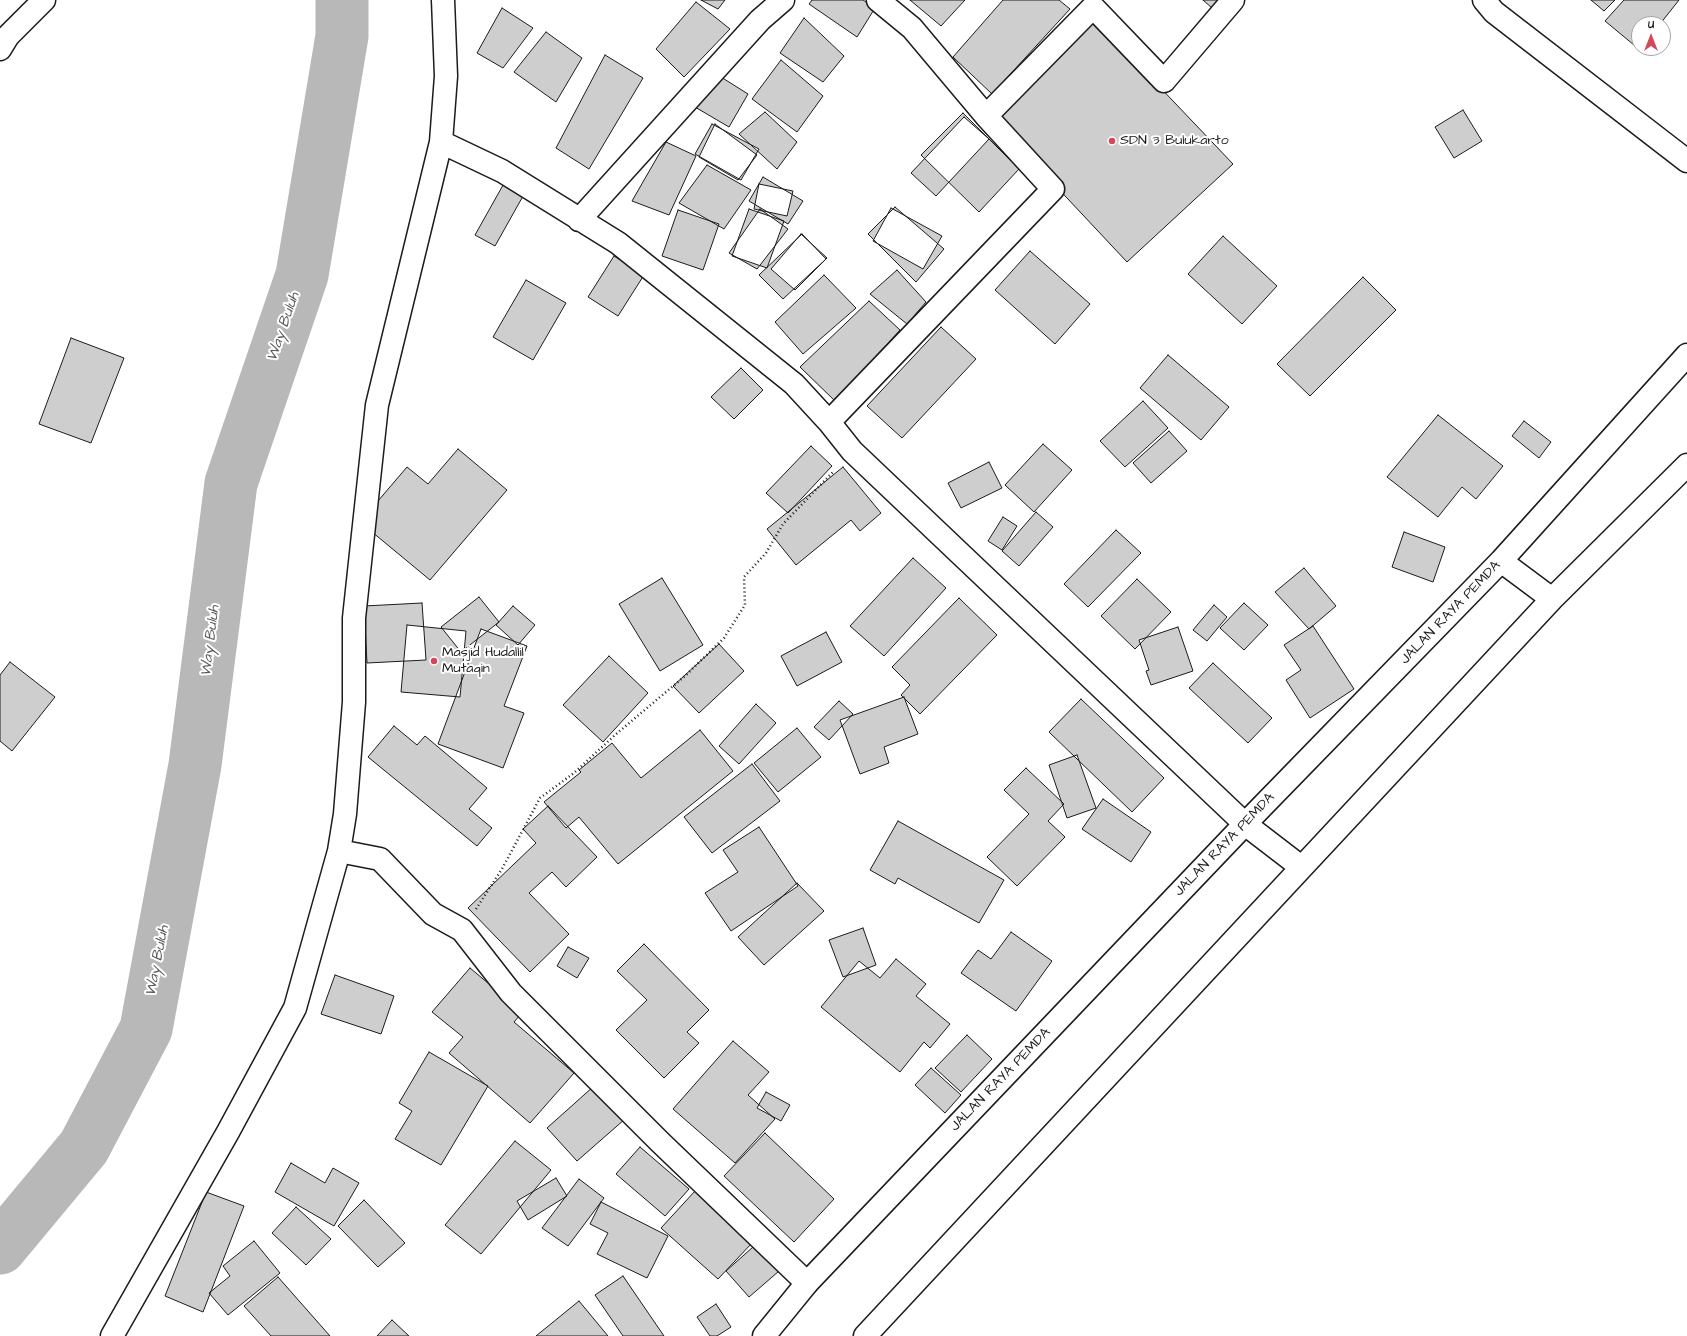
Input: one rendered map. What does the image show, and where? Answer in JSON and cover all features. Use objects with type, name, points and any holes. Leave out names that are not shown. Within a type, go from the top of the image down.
[{"type":"street","points":[[0,49],[8,36],[44,0]]},
{"type":"street","points":[[112,1336],[228,1132],[295,1008],[339,851],[345,814],[354,702],[354,618],[377,405],[441,142],[446,76],[443,0]]},
{"type":"street","points":[[579,220],[755,26],[783,0]]},
{"type":"street","points":[[829,422],[1052,189],[986,116],[912,28],[878,0]]},
{"type":"street","points":[[986,116],[1093,7],[1164,81],[1233,0]]},
{"type":"street","points":[[1484,0],[1494,12],[1687,161]]},
{"type":"street","points":[[441,142],[502,171],[618,243],[794,384],[829,422],[852,451],[1245,824],[1301,867]]},
{"type":"street","name":"JALAN RAYA PEMDA","points":[[764,1336],[807,1283],[1245,824],[1501,561],[1687,355]]},
{"type":"street","points":[[865,1336],[1552,599],[1687,465]]},
{"type":"street","points":[[1501,561],[1552,599]]},
{"type":"street","points":[[339,851],[380,859],[433,914],[462,930],[511,993],[665,1147],[807,1283]]},
{"type":"path","points":[[462,930],[502,869],[540,798],[574,773],[615,735],[684,676],[724,638],[745,605],[744,577],[766,553],[783,524],[852,451]]},
{"type":"building","points":[[701,0],[725,0],[718,9]]},
{"type":"building","points":[[812,0],[863,0],[875,8],[857,37],[809,4]]},
{"type":"building","points":[[910,0],[965,0],[941,26]]},
{"type":"building","points":[[1003,0],[1059,0],[1070,9],[992,94],[953,57]]},
{"type":"building","points":[[1203,0],[1218,0],[1212,8]]},
{"type":"building","points":[[1591,0],[1615,0],[1604,11]]},
{"type":"building","points":[[1624,0],[1679,0],[1666,16],[1631,16],[1631,43],[1605,21]]},
{"type":"building","points":[[696,2],[730,29],[684,77],[656,49]]},
{"type":"building","points":[[502,8],[533,28],[503,68],[477,53]]},
{"type":"building","points":[[804,18],[844,56],[823,82],[780,53]]},
{"type":"building","name":"SDN 3 Bulukarto","points":[[1095,19],[1233,164],[1127,262],[992,118]]},
{"type":"building","points":[[546,32],[582,58],[556,102],[514,72]]},
{"type":"building","points":[[605,55],[643,78],[589,169],[556,148]]},
{"type":"building","points":[[781,60],[823,96],[797,132],[752,99]]},
{"type":"building","points":[[721,77],[748,94],[729,127],[695,107]]},
{"type":"building","points":[[1463,110],[1482,141],[1454,158],[1435,127]]},
{"type":"building","points":[[765,112],[797,142],[777,169],[739,134]]},
{"type":"building","points":[[963,113],[1019,169],[979,212],[921,155]]},
{"type":"building","points":[[964,117],[989,139],[936,196],[911,173]]},
{"type":"building","points":[[712,124],[759,149],[741,180],[695,154]]},
{"type":"building","points":[[715,124],[757,155],[738,180],[699,157]]},
{"type":"building","points":[[666,142],[696,156],[669,215],[632,201]]},
{"type":"building","points":[[707,165],[751,190],[724,229],[679,203]]},
{"type":"building","points":[[763,177],[803,201],[788,224],[749,201]]},
{"type":"building","points":[[507,178],[527,189],[495,246],[475,235]]},
{"type":"building","points":[[759,184],[793,191],[787,216],[754,209]]},
{"type":"building","points":[[895,207],[944,249],[916,282],[868,234]]},
{"type":"building","points":[[891,208],[942,236],[923,269],[873,241]]},
{"type":"building","points":[[749,209],[784,221],[767,268],[732,256]]},
{"type":"building","points":[[760,209],[788,229],[757,269],[729,253]]},
{"type":"building","points":[[678,210],[719,224],[703,270],[662,256]]},
{"type":"building","points":[[801,234],[827,258],[795,290],[771,269]]},
{"type":"building","points":[[802,234],[826,259],[783,299],[759,275]]},
{"type":"building","points":[[1223,236],[1277,286],[1242,324],[1188,274]]},
{"type":"building","points":[[1030,251],[1090,304],[1055,344],[995,290]]},
{"type":"building","points":[[614,256],[644,275],[618,316],[588,297]]},
{"type":"building","points":[[897,270],[926,302],[907,324],[870,294]]},
{"type":"building","points":[[824,275],[856,308],[803,354],[775,322]]},
{"type":"building","points":[[1363,277],[1396,310],[1310,396],[1277,364]]},
{"type":"building","points":[[526,280],[566,303],[533,360],[493,337]]},
{"type":"building","points":[[869,301],[900,330],[835,401],[800,367]]},
{"type":"building","points":[[941,327],[976,359],[902,438],[867,406]]},
{"type":"building","points":[[71,338],[124,358],[91,443],[39,424]]},
{"type":"building","points":[[1168,355],[1229,407],[1201,440],[1140,388]]},
{"type":"building","points":[[741,368],[763,390],[734,419],[711,397]]},
{"type":"building","points":[[1143,401],[1168,428],[1125,467],[1100,441]]},
{"type":"building","points":[[1438,415],[1503,466],[1476,499],[1462,487],[1438,517],[1387,477]]},
{"type":"building","points":[[1524,421],[1551,442],[1539,458],[1512,436]]},
{"type":"building","points":[[1169,431],[1187,451],[1151,483],[1133,463]]},
{"type":"building","points":[[1043,444],[1072,470],[1034,512],[1005,485]]},
{"type":"building","points":[[811,446],[832,466],[788,513],[766,493]]},
{"type":"building","points":[[458,449],[507,490],[430,580],[360,522],[407,467],[428,484]]},
{"type":"building","points":[[989,462],[1002,488],[961,508],[948,483]]},
{"type":"building","points":[[843,467],[881,513],[860,531],[851,520],[796,565],[767,529]]},
{"type":"building","points":[[1036,512],[1053,527],[1019,566],[1002,551]]},
{"type":"building","points":[[1003,517],[1017,526],[1002,550],[988,541]]},
{"type":"building","points":[[1116,530],[1141,553],[1088,607],[1064,584]]},
{"type":"building","points":[[1404,532],[1445,547],[1433,582],[1392,567]]},
{"type":"building","points":[[913,558],[946,588],[884,656],[850,626]]},
{"type":"building","points":[[1304,568],[1336,606],[1309,629],[1275,592]]},
{"type":"building","points":[[662,578],[703,645],[660,671],[619,604]]},
{"type":"building","points":[[1137,579],[1171,612],[1135,649],[1101,616]]},
{"type":"building","points":[[479,597],[499,622],[461,652],[441,627]]},
{"type":"building","points":[[959,598],[997,635],[920,714],[901,695],[910,685],[892,667]]},
{"type":"building","points":[[422,603],[426,660],[367,663],[364,606]]},
{"type":"building","points":[[1244,603],[1268,625],[1244,650],[1220,628]]},
{"type":"building","points":[[1214,605],[1227,617],[1207,641],[1193,630]]},
{"type":"building","points":[[513,606],[535,625],[518,645],[496,625]]},
{"type":"building","name":"Masjid Hudallil Mutaqin","points":[[407,625],[466,631],[460,697],[401,692]]},
{"type":"building","points":[[1313,626],[1354,689],[1310,718],[1286,680],[1301,670],[1284,645]]},
{"type":"building","points":[[1178,627],[1193,671],[1151,685],[1146,671],[1149,670],[1139,640]]},
{"type":"building","points":[[481,629],[527,646],[504,706],[524,713],[503,768],[438,744]]},
{"type":"building","points":[[826,632],[842,662],[797,686],[781,656]]},
{"type":"building","points":[[719,644],[744,671],[699,713],[673,686]]},
{"type":"building","points":[[609,656],[648,693],[603,742],[563,705]]},
{"type":"building","points":[[10,662],[55,697],[12,751],[0,741],[0,675]]},
{"type":"building","points":[[1213,663],[1272,718],[1248,743],[1189,688]]},
{"type":"building","points":[[904,697],[918,734],[884,747],[889,763],[860,774],[840,720]]},
{"type":"building","points":[[1081,699],[1164,778],[1132,812],[1049,732]]},
{"type":"building","points":[[839,701],[853,714],[829,740],[814,727]]},
{"type":"building","points":[[756,704],[776,723],[739,764],[719,746]]},
{"type":"building","points":[[394,726],[417,745],[425,736],[487,788],[469,809],[492,828],[477,846],[368,757]]},
{"type":"building","points":[[797,728],[821,757],[778,792],[754,763]]},
{"type":"building","points":[[700,730],[733,771],[618,864],[579,817],[566,828],[544,802],[581,772],[579,770],[612,743],[641,778]]},
{"type":"building","points":[[1077,755],[1096,808],[1067,818],[1049,765]]},
{"type":"building","points":[[752,764],[780,801],[712,853],[684,817]]},
{"type":"building","points":[[1026,768],[1064,804],[1048,821],[1065,837],[1017,886],[987,857],[1029,814],[1004,790]]},
{"type":"building","points":[[1103,799],[1151,832],[1131,862],[1082,829]]},
{"type":"building","points":[[548,806],[597,857],[566,887],[552,872],[529,893],[569,934],[530,972],[468,908],[536,843],[523,829]]},
{"type":"building","points":[[898,821],[1004,880],[979,923],[898,878],[895,884],[870,870]]},
{"type":"building","points":[[759,827],[798,886],[731,931],[705,893],[738,872],[723,850]]},
{"type":"building","points":[[797,883],[824,911],[764,965],[738,937]]},
{"type":"building","points":[[863,928],[876,965],[843,977],[829,940]]},
{"type":"building","points":[[1011,932],[1052,961],[1016,1011],[961,973],[978,950],[991,959]]},
{"type":"building","points":[[644,944],[709,1010],[687,1032],[699,1043],[664,1078],[616,1030],[647,1000],[617,971]]},
{"type":"building","points":[[568,947],[589,958],[577,978],[557,966]]},
{"type":"building","points":[[896,959],[926,984],[916,996],[950,1024],[930,1048],[924,1042],[900,1072],[821,1007],[859,961],[880,978]]},
{"type":"building","points":[[470,968],[501,994],[526,1008],[514,1022],[574,1073],[530,1123],[449,1053],[463,1037],[432,1012]]},
{"type":"building","points":[[335,975],[394,996],[381,1034],[321,1014]]},
{"type":"building","points":[[967,1035],[992,1059],[961,1092],[935,1068]]},
{"type":"building","points":[[733,1041],[769,1072],[748,1095],[775,1119],[735,1163],[673,1109]]},
{"type":"building","points":[[429,1052],[488,1086],[441,1165],[395,1139],[412,1111],[399,1103]]},
{"type":"building","points":[[931,1068],[961,1095],[945,1113],[915,1085]]},
{"type":"building","points":[[594,1086],[625,1119],[577,1161],[547,1128]]},
{"type":"building","points":[[766,1092],[790,1105],[781,1121],[757,1108]]},
{"type":"building","points":[[765,1133],[834,1199],[794,1242],[724,1176]]},
{"type":"building","points":[[515,1141],[551,1170],[481,1254],[445,1225]]},
{"type":"building","points":[[640,1147],[689,1189],[665,1216],[616,1174]]},
{"type":"building","points":[[291,1163],[325,1183],[333,1168],[359,1183],[334,1226],[275,1192]]},
{"type":"building","points":[[556,1178],[567,1196],[528,1220],[517,1201]]},
{"type":"building","points":[[579,1179],[604,1198],[568,1246],[542,1228]]},
{"type":"building","points":[[695,1191],[752,1243],[718,1279],[661,1228]]},
{"type":"building","points":[[206,1192],[244,1206],[203,1312],[165,1296]]},
{"type":"building","points":[[364,1200],[405,1243],[378,1267],[338,1226]]},
{"type":"building","points":[[601,1202],[668,1236],[647,1278],[597,1254],[608,1233],[590,1224]]},
{"type":"building","points":[[296,1207],[331,1239],[306,1265],[272,1233]]},
{"type":"building","points":[[762,1239],[786,1265],[749,1297],[726,1271]]},
{"type":"building","points":[[254,1241],[280,1273],[228,1315],[209,1293],[230,1276],[223,1266]]},
{"type":"building","points":[[623,1276],[664,1336],[623,1336],[595,1295]]},
{"type":"building","points":[[278,1277],[330,1336],[271,1336],[244,1306]]},
{"type":"building","points":[[579,1301],[608,1336],[536,1336]]},
{"type":"building","points":[[716,1304],[731,1327],[717,1336],[710,1336],[697,1317]]},
{"type":"building","points":[[392,1320],[409,1336],[377,1336]]},
{"type":"waterway","name":"Way Buluh","points":[[0,1248],[84,1147],[146,1029],[195,765],[231,483],[302,275],[342,36],[342,0]]},
{"type":"place","name":"SDN 3 Bulukarto","points":[[1112,141]]},
{"type":"place","name":"Masjid Hudallil Mutaqin","points":[[434,661]]}]
